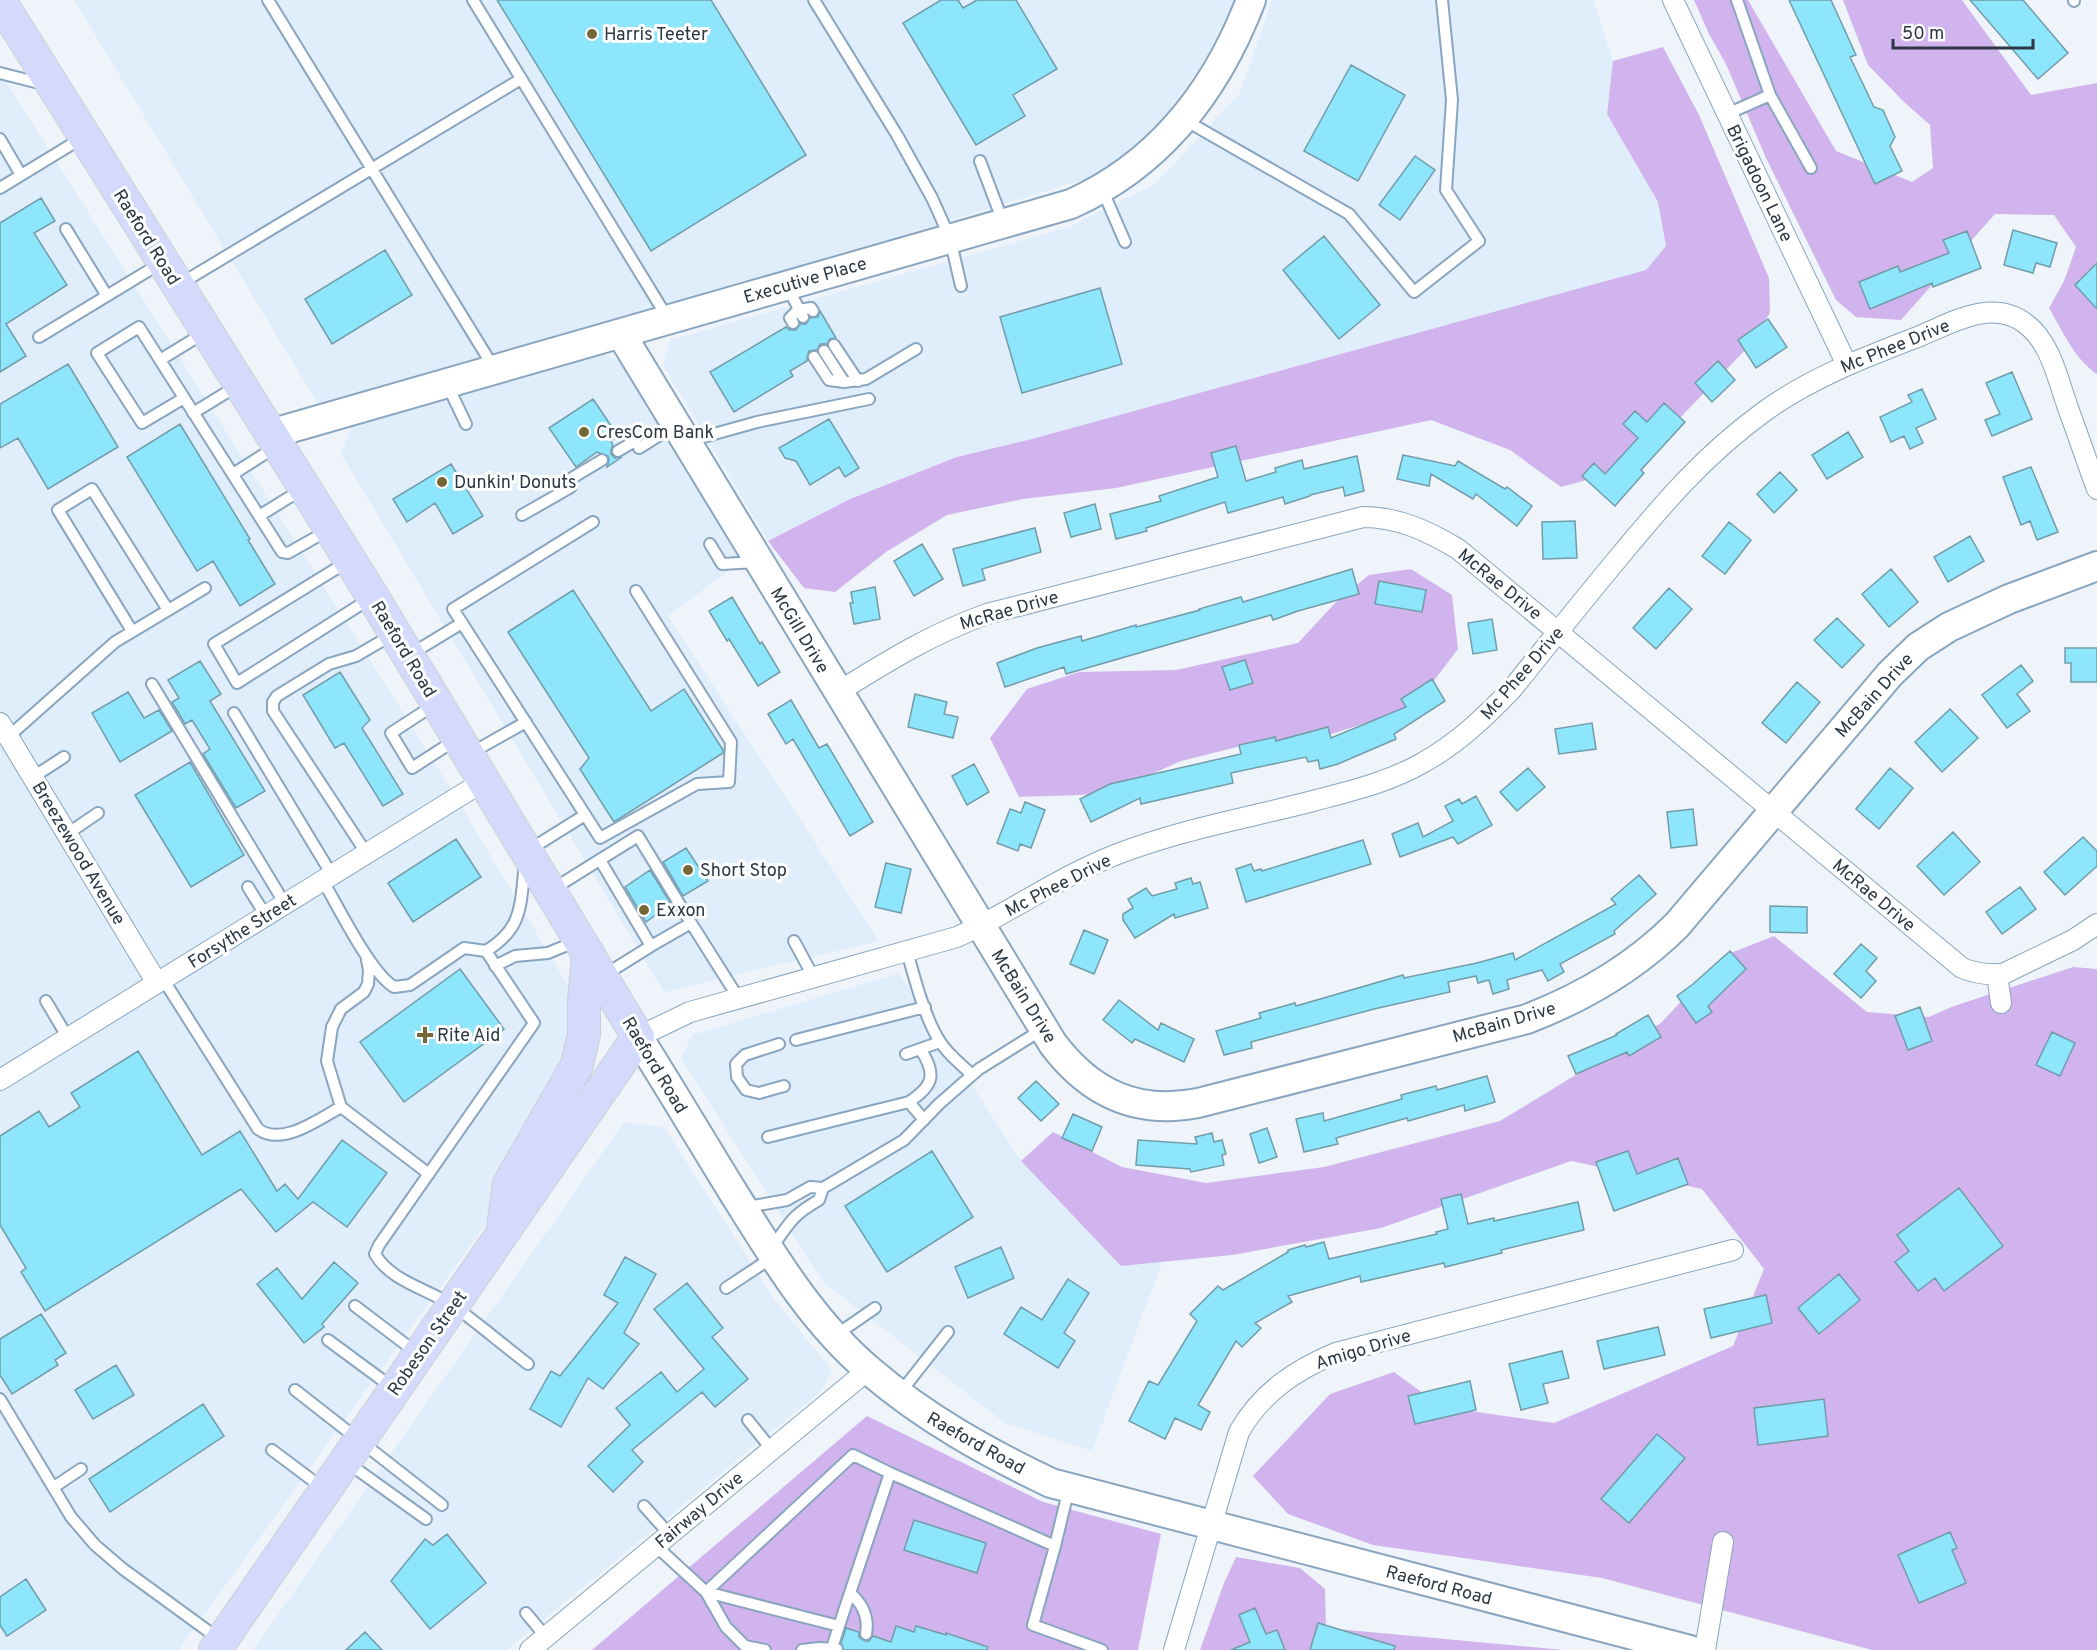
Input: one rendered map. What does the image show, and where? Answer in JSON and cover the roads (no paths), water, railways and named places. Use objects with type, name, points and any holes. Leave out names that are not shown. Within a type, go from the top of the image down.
[{"type":"main road","name":"Raeford Road","points":[[0,1],[350,560],[638,1037]]},
{"type":"main road","points":[[502,1234],[509,1185],[577,1065],[584,1034],[584,1001],[590,956]]},
{"type":"main road","name":"Robeson Street","points":[[218,1645],[638,1037]]},
{"type":"street","name":"Executive Place","points":[[274,440],[446,383],[668,320],[800,306],[950,238],[1071,204],[1102,189],[1126,173],[1148,155],[1182,119],[1212,80],[1237,35],[1251,0]]},
{"type":"street","name":"Brigadoon Lane","points":[[1673,0],[1847,365]]},
{"type":"street","name":"Mc Phee Drive","points":[[638,1037],[690,1012],[957,937],[1068,876],[1115,855],[1163,839],[1353,790],[1389,779],[1424,762],[1456,741],[1485,717],[1512,689],[1663,504],[1697,467],[1726,441],[1766,410],[1809,383],[1847,365],[1980,313],[1992,311],[2017,318],[2036,334],[2049,356],[2097,489]]},
{"type":"street","name":"McGill Drive","points":[[621,334],[980,926]]},
{"type":"street","name":"McRae Drive","points":[[838,692],[916,644],[939,632],[987,614],[1363,517],[1388,519],[1413,526],[1458,549],[1962,968],[1974,973],[1996,974],[2015,969],[2073,940],[2097,924]]},
{"type":"street","name":"McBain Drive","points":[[980,926],[1043,1029],[1068,1064],[1098,1088],[1133,1102],[1158,1107],[1198,1103],[1527,1019],[1597,988],[1629,967],[1659,943],[1677,925],[1890,674],[1917,647],[1949,627],[2009,599],[2097,566]]},
{"type":"street","name":"Breezewood Avenue","points":[[4,730],[160,981]]},
{"type":"street","name":"Forsythe Street","points":[[0,1080],[484,781]]},
{"type":"street","points":[[1996,974],[2001,1003]]},
{"type":"street","name":"Raeford Road","points":[[638,1037],[771,1254],[809,1307],[868,1370],[949,1430],[995,1456],[1051,1483],[1690,1650]]},
{"type":"street","name":"Amigo Drive","points":[[1174,1650],[1234,1444],[1245,1421],[1270,1392],[1290,1376],[1336,1353],[1733,1250]]},
{"type":"street","name":"Fairway Drive","points":[[530,1650],[868,1370]]},
{"type":"street","points":[[1705,1650],[1723,1542]]},
{"type":"lane","points":[[268,0],[495,369]]},
{"type":"lane","points":[[473,0],[668,320]]},
{"type":"lane","points":[[814,0],[897,135],[932,198],[950,238],[961,286]]},
{"type":"lane","points":[[1182,119],[1349,214],[1414,292],[1479,241],[1446,190],[1452,100],[1442,0]]},
{"type":"lane","points":[[1737,0],[1770,95],[1810,168]]},
{"type":"lane","points":[[0,73],[54,87]]},
{"type":"lane","points":[[39,338],[107,296],[170,274],[372,169],[521,79]]},
{"type":"lane","points":[[1727,114],[1770,95]]},
{"type":"lane","points":[[0,188],[84,136]]},
{"type":"lane","points":[[0,139],[21,175]]},
{"type":"lane","points":[[980,161],[1004,223]]},
{"type":"lane","points":[[1102,189],[1125,242]]},
{"type":"lane","points":[[66,229],[107,296]]},
{"type":"lane","points":[[793,323],[790,318],[800,306]]},
{"type":"lane","points":[[184,398],[142,423],[97,353],[139,327],[282,552],[288,553],[330,529]]},
{"type":"lane","points":[[160,360],[207,331]]},
{"type":"lane","points":[[834,345],[858,381]]},
{"type":"lane","points":[[814,357],[829,380],[858,381],[916,349]]},
{"type":"lane","points":[[824,351],[844,382]]},
{"type":"lane","points":[[446,383],[466,424]]},
{"type":"lane","points":[[193,413],[240,384]]},
{"type":"lane","points":[[618,451],[681,433],[758,422],[869,399]]},
{"type":"lane","points":[[233,474],[274,440]]},
{"type":"lane","points":[[522,515],[602,460]]},
{"type":"lane","points":[[259,516],[304,488]]},
{"type":"lane","points":[[132,631],[58,510],[92,489],[168,610]]},
{"type":"lane","points":[[593,522],[453,609],[600,838],[604,857],[651,946]]},
{"type":"lane","points":[[710,544],[722,564],[759,562]]},
{"type":"lane","points":[[350,560],[214,644],[237,683],[372,597]]},
{"type":"lane","points":[[4,730],[115,642],[205,588]]},
{"type":"lane","points":[[600,838],[697,784],[729,782],[731,742],[636,591]]},
{"type":"lane","points":[[367,854],[273,711],[273,702],[277,696],[329,663],[401,645],[462,623]]},
{"type":"lane","points":[[152,684],[285,904]]},
{"type":"lane","points":[[437,704],[391,733],[412,768],[526,722]]},
{"type":"lane","points":[[234,713],[328,878],[366,954],[384,981],[394,987],[410,985],[464,948],[486,951],[502,942],[518,917],[526,852],[585,815]]},
{"type":"lane","points":[[33,777],[64,757]]},
{"type":"lane","points":[[67,834],[98,813]]},
{"type":"lane","points":[[550,891],[638,836],[739,999]]},
{"type":"lane","points":[[248,886],[266,916]]},
{"type":"lane","points":[[495,966],[515,956],[548,953],[590,956],[651,946],[691,923]]},
{"type":"lane","points":[[794,940],[813,978]]},
{"type":"lane","points":[[486,951],[534,1023],[379,1245],[375,1254],[380,1263],[399,1277],[453,1305],[528,1364]]},
{"type":"lane","points":[[907,951],[916,984],[940,1042],[972,1075]]},
{"type":"lane","points":[[366,954],[369,970],[368,984],[364,992],[341,1009],[332,1027],[327,1060],[341,1107],[429,1174]]},
{"type":"lane","points":[[160,981],[258,1129],[264,1134],[280,1135],[304,1127],[341,1107]]},
{"type":"lane","points":[[46,1001],[68,1038]]},
{"type":"lane","points":[[796,1040],[925,1007]]},
{"type":"lane","points":[[743,1208],[787,1200],[810,1187],[823,1188],[904,1140],[972,1075],[1043,1029]]},
{"type":"lane","points":[[906,1054],[940,1042]]},
{"type":"lane","points":[[779,1044],[746,1054],[736,1064],[737,1077],[746,1090],[759,1093],[784,1086]]},
{"type":"lane","points":[[768,1137],[909,1102],[924,1091],[931,1076],[928,1061],[921,1050]]},
{"type":"lane","points":[[909,1102],[924,1120]]},
{"type":"lane","points":[[726,1288],[771,1254],[789,1221],[798,1212],[819,1200],[823,1188]]},
{"type":"lane","points":[[355,1306],[418,1355]]},
{"type":"lane","points":[[834,1336],[875,1308]]},
{"type":"lane","points":[[899,1395],[948,1332]]},
{"type":"lane","points":[[328,1340],[395,1389]]},
{"type":"lane","points":[[295,1390],[353,1451],[426,1519]]},
{"type":"lane","points":[[0,1399],[77,1525],[95,1545],[123,1569],[218,1645]]},
{"type":"lane","points":[[748,1420],[772,1450]]},
{"type":"lane","points":[[272,1450],[326,1491]]},
{"type":"lane","points":[[353,1451],[442,1505]]},
{"type":"lane","points":[[706,1592],[853,1455],[1055,1546]]},
{"type":"lane","points":[[54,1487],[81,1469]]},
{"type":"lane","points":[[802,1650],[834,1648],[839,1626],[890,1473]]},
{"type":"lane","points":[[1069,1488],[1033,1625],[1102,1650]]},
{"type":"lane","points":[[645,1506],[663,1540],[706,1592],[726,1627],[745,1646],[765,1650]]},
{"type":"lane","points":[[706,1592],[839,1626]]},
{"type":"lane","points":[[850,1593],[859,1601],[864,1611],[867,1624],[866,1634]]},
{"type":"lane","points":[[526,1613],[546,1637]]},
{"type":"place","name":"Harris Teeter","points":[[592,34]]},
{"type":"place","name":"CresCom Bank","points":[[584,432]]},
{"type":"place","name":"Dunkin' Donuts","points":[[442,482]]},
{"type":"place","name":"Short Stop","points":[[688,870]]},
{"type":"place","name":"Exxon","points":[[644,910]]},
{"type":"place","name":"Rite Aid","points":[[425,1035]]}]
